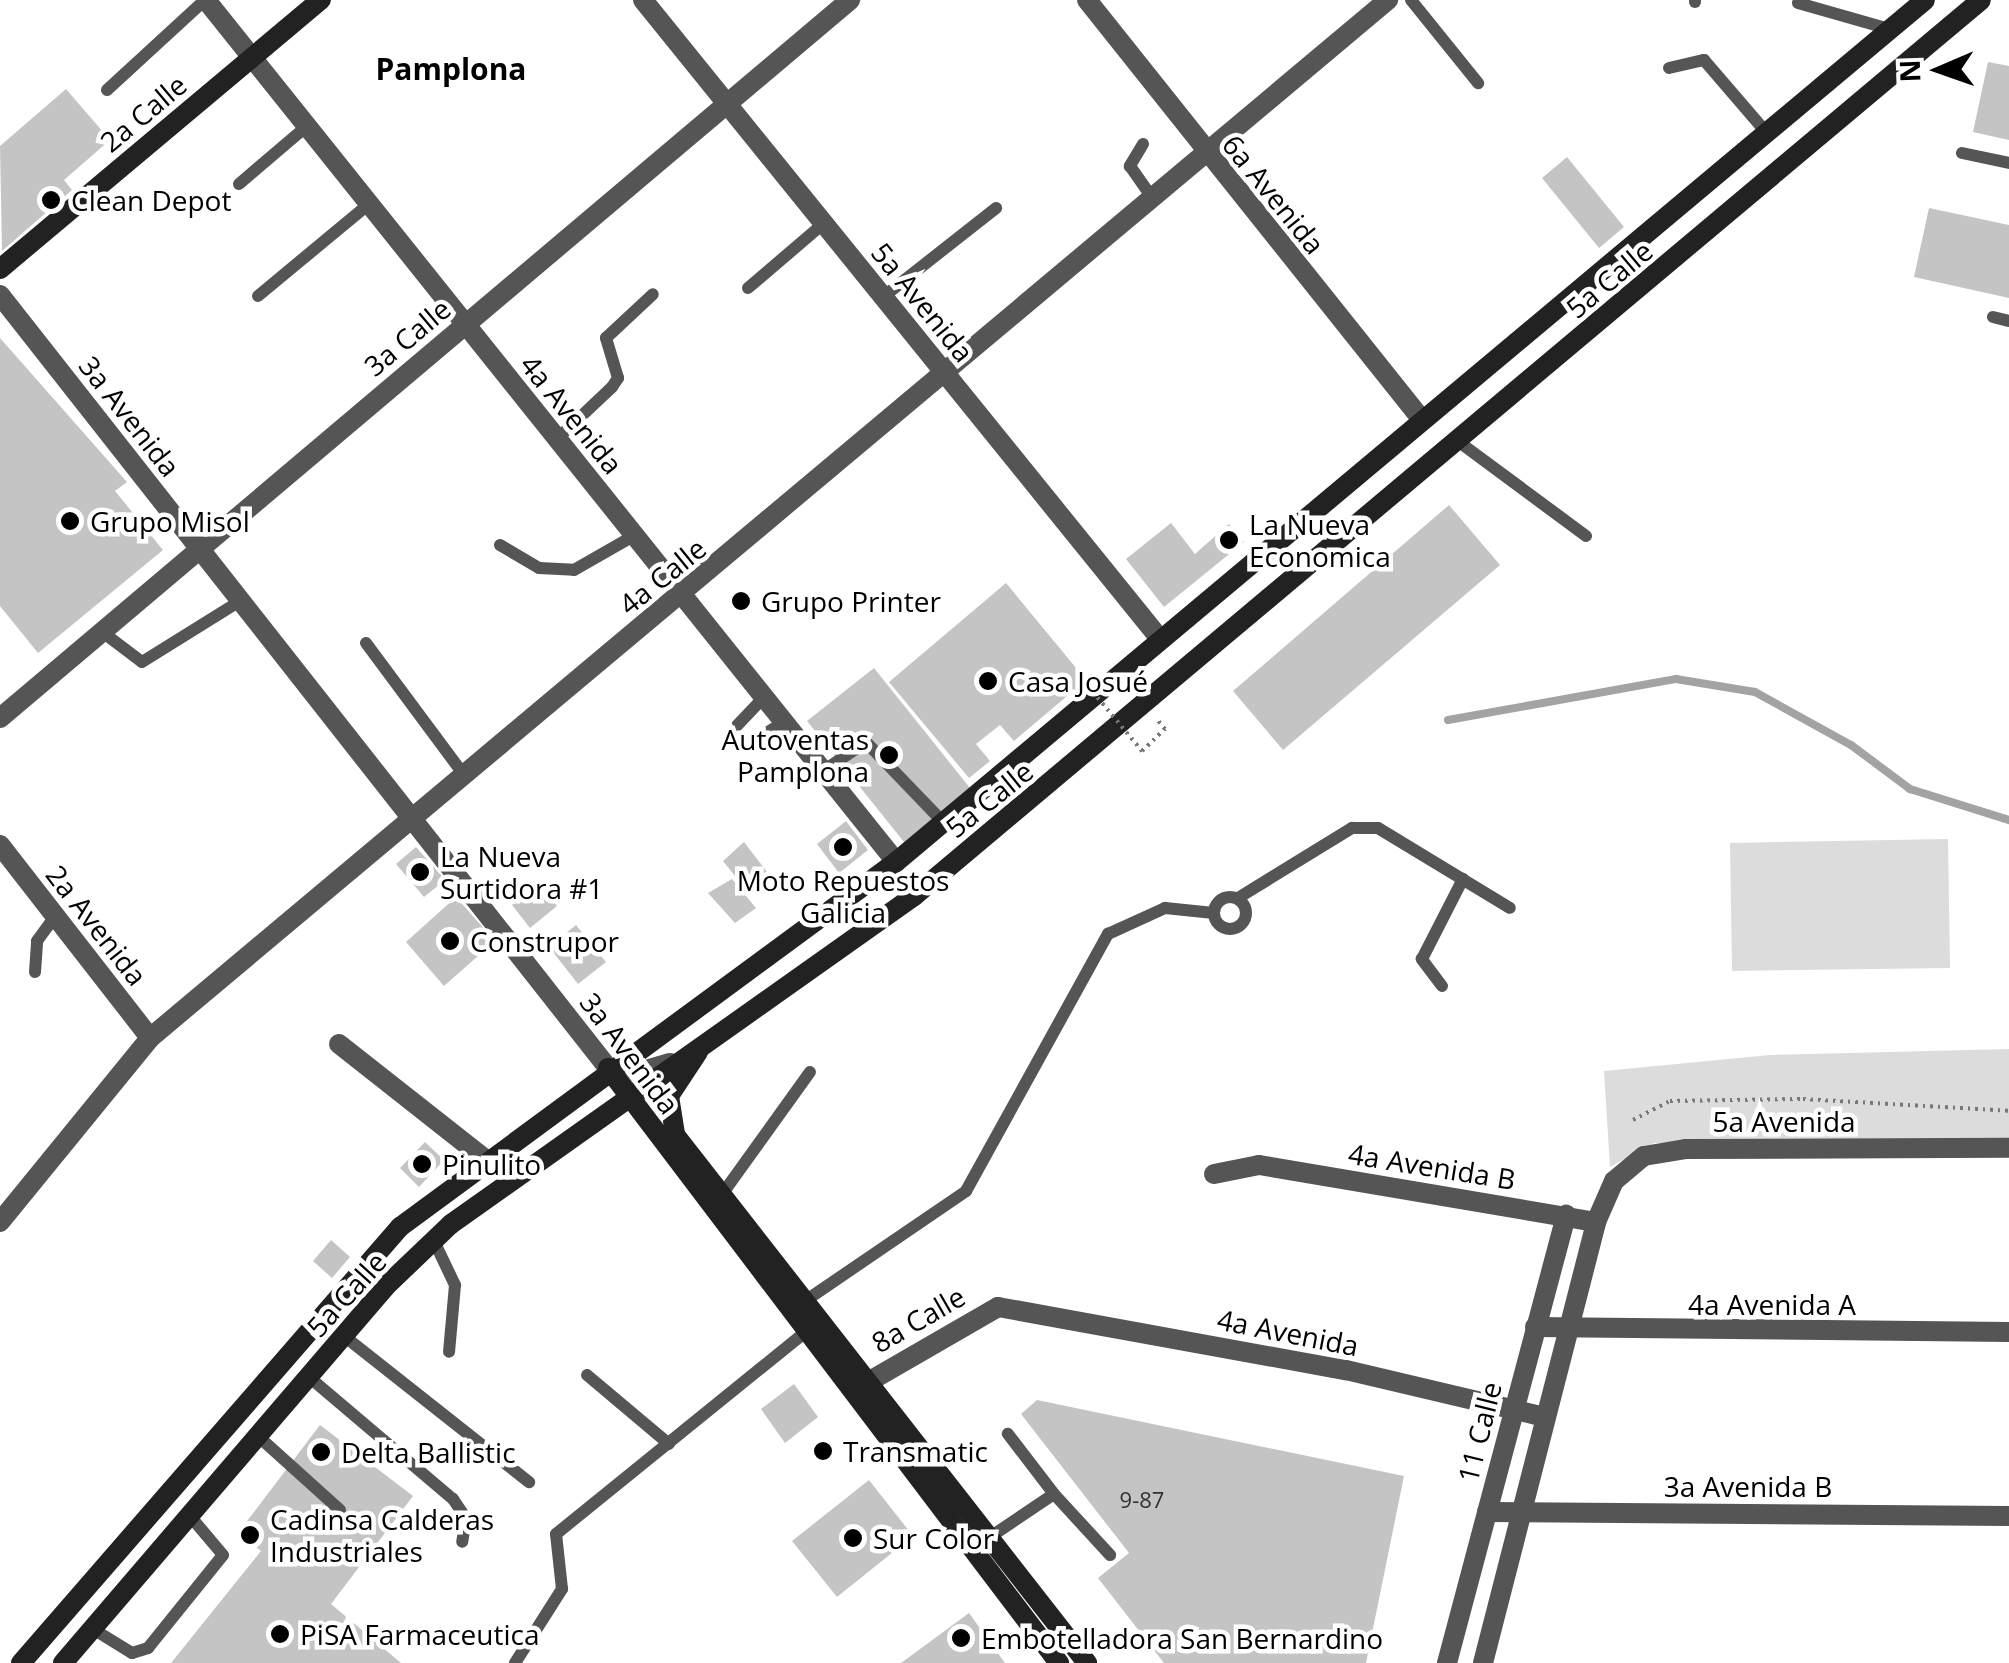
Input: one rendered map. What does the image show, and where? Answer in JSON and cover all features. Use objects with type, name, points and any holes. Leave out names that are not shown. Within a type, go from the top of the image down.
[{"type":"main road","name":"2a Calle","points":[[0,269],[321,0]]},
{"type":"main road","name":"5a Calle","points":[[20,1663],[334,1298],[432,1200],[608,1068],[896,862],[1925,0]]},
{"type":"main road","name":"5a Calle","points":[[63,1663],[344,1336],[452,1224],[670,1063],[702,1047],[914,896],[1981,0]]},
{"type":"main road","name":"3a Avenida","points":[[702,1047],[668,1096],[667,1112],[676,1135],[1087,1663]]},
{"type":"main road","name":"3a Avenida","points":[[608,1068],[802,1333],[1059,1663]]},
{"type":"main road","points":[[432,1200],[452,1224]]},
{"type":"street","name":"4a Avenida","points":[[205,0],[896,862]]},
{"type":"street","name":"5a Avenida","points":[[643,0],[1160,640]]},
{"type":"street","name":"3a Calle","points":[[0,718],[725,101],[850,0]]},
{"type":"street","name":"6a Avenida","points":[[1087,0],[1422,420]]},
{"type":"street","name":"4a Calle","points":[[0,1222],[150,1038],[409,814],[682,595],[1204,151],[1388,0]]},
{"type":"street","name":"3a Avenida","points":[[0,295],[608,1068]]},
{"type":"street","name":"2a Avenida","points":[[0,846],[150,1038]]},
{"type":"street","points":[[340,1044],[485,1159]]},
{"type":"street","points":[[608,1068],[625,1076],[670,1063]]},
{"type":"street","name":"5a Avenida","points":[[1596,1222],[1614,1181],[1644,1156],[1686,1149],[2009,1148]]},
{"type":"street","name":"4a Avenida B","points":[[1214,1174],[1259,1165],[1596,1222]]},
{"type":"street","name":"11 Calle","points":[[1447,1663],[1566,1216]]},
{"type":"street","points":[[1482,1663],[1596,1222]]},
{"type":"street","name":"4a Avenida","points":[[1019,1310],[1513,1407],[1545,1417]]},
{"type":"street","name":"8a Calle","points":[[850,1394],[977,1313],[1019,1310]]},
{"type":"street","name":"4a Avenida A","points":[[1535,1327],[1570,1331],[2009,1332]]},
{"type":"street","name":"3a Avenida B","points":[[1486,1512],[2009,1516]]},
{"type":"lane","points":[[107,90],[205,0]]},
{"type":"lane","points":[[1411,0],[1478,84]]},
{"type":"lane","points":[[1798,3],[1889,29]]},
{"type":"lane","points":[[1669,68],[1704,60],[1766,132]]},
{"type":"lane","points":[[239,184],[307,126]]},
{"type":"lane","points":[[1143,144],[1130,166],[1152,198]]},
{"type":"lane","points":[[1962,153],[2009,163]]},
{"type":"lane","points":[[258,296],[369,204]]},
{"type":"lane","points":[[884,297],[996,208]]},
{"type":"lane","points":[[748,288],[824,223]]},
{"type":"lane","points":[[558,439],[618,378],[606,338],[654,294]]},
{"type":"lane","points":[[1993,317],[2009,321]]},
{"type":"lane","points":[[1459,442],[1586,536]]},
{"type":"lane","points":[[500,545],[538,568],[574,570],[634,536]]},
{"type":"lane","points":[[100,630],[142,662],[240,601]]},
{"type":"lane","points":[[366,642],[460,772]]},
{"type":"lane","points":[[764,698],[732,731],[744,748],[784,722]]},
{"type":"lane","points":[[823,771],[866,742],[943,822]]},
{"type":"lane","points":[[1214,913],[1221,899],[1238,898],[1352,828],[1378,828],[1510,908]]},
{"type":"lane","points":[[1442,986],[1422,960],[1462,879]]},
{"type":"lane","points":[[1214,913],[1222,927],[1239,927],[1246,912],[1238,898]]},
{"type":"lane","points":[[805,1300],[966,1191],[1108,934],[1142,912],[1214,913]]},
{"type":"lane","points":[[35,972],[36,941],[55,916]]},
{"type":"lane","points":[[723,1193],[810,1072]]},
{"type":"lane","points":[[434,1240],[455,1285],[449,1352]]},
{"type":"lane","points":[[515,1663],[562,1590],[556,1534],[821,1321]]},
{"type":"lane","points":[[344,1336],[529,1482]]},
{"type":"lane","points":[[588,1375],[669,1444]]},
{"type":"lane","points":[[309,1377],[453,1499],[466,1518],[462,1542]]},
{"type":"lane","points":[[1008,1434],[1054,1494],[1110,1555]]},
{"type":"lane","points":[[259,1437],[340,1510]]},
{"type":"lane","points":[[990,1537],[1054,1494]]},
{"type":"lane","points":[[93,1629],[132,1653],[148,1648],[224,1555],[190,1516]]},
{"type":"path","points":[[1088,686],[1142,751],[1166,729]]},
{"type":"path","points":[[1632,1120],[1670,1101],[1803,1098],[2009,1111]]},
{"type":"shaded area","points":[[1948,839],[1950,968],[1732,971],[1730,843]]},
{"type":"shaded area","points":[[2009,1049],[2009,1138],[1654,1143],[1610,1167],[1604,1071],[1770,1055]]},
{"type":"building","points":[[1988,62],[2009,66],[2009,140],[1973,132]]},
{"type":"building","points":[[66,89],[110,140],[64,180],[72,190],[2,251],[0,146]]},
{"type":"building","points":[[1567,157],[1624,227],[1599,248],[1542,178]]},
{"type":"building","points":[[1929,208],[2009,225],[2009,298],[1914,277]]},
{"type":"building","name":"Grupo Misol","points":[[0,338],[127,482],[115,491],[163,550],[38,653],[0,606]]},
{"type":"building","points":[[1449,505],[1500,565],[1283,750],[1233,691]]},
{"type":"building","points":[[1171,523],[1195,554],[1229,524],[1244,542],[1164,607],[1126,559]]},
{"type":"building","name":"Casa Josué","points":[[1006,583],[1086,680],[1014,741],[1000,725],[976,744],[990,761],[969,778],[889,682]]},
{"type":"building","name":"Autoventas Pamplona","points":[[874,668],[970,788],[904,842],[807,721]]},
{"type":"building","name":"Moto Repuestos Galicia","points":[[846,821],[868,850],[839,873],[817,844]]},
{"type":"building","points":[[744,842],[767,872],[746,890],[723,861]]},
{"type":"building","name":"La Nueva Surtidora #1","points":[[416,847],[445,880],[424,897],[396,864]]},
{"type":"building","points":[[732,879],[756,908],[735,923],[708,893]]},
{"type":"building","points":[[539,883],[557,906],[530,928],[512,905]]},
{"type":"building","name":"Construpor","points":[[456,897],[495,941],[444,986],[406,942]]},
{"type":"building","points":[[576,925],[606,962],[578,984],[549,947]]},
{"type":"building","name":"Pinulito","points":[[425,1142],[444,1160],[419,1187],[400,1168]]},
{"type":"building","points":[[331,1240],[350,1257],[332,1278],[313,1261]]},
{"type":"building","points":[[794,1384],[818,1417],[785,1443],[761,1409]]},
{"type":"building","points":[[1037,1400],[1404,1476],[1366,1663],[1164,1663],[1098,1578],[1129,1553],[1021,1414]]},
{"type":"building","points":[[320,1425],[413,1496],[331,1604],[401,1663],[171,1663],[261,1551],[238,1533]]},
{"type":"building","name":"Sur Color","points":[[869,1480],[913,1536],[837,1597],[792,1541]]},
{"type":"building","name":"Embotelladora San Bernardino","points":[[969,1613],[1005,1663],[901,1663]]},
{"type":"waterway","points":[[1448,720],[1676,679],[1755,692],[1851,745],[1910,789],[2009,820]]},
{"type":"place","name":"Clean Depot","points":[[51,200]]},
{"type":"place","name":"Grupo Misol","points":[[70,521]]},
{"type":"place","name":"La Nueva Economica","points":[[1229,540]]},
{"type":"place","name":"Grupo Printer","points":[[741,601]]},
{"type":"place","name":"Casa Josué","points":[[988,681]]},
{"type":"place","name":"Autoventas Pamplona","points":[[889,755]]},
{"type":"place","name":"Moto Repuestos Galicia","points":[[843,847]]},
{"type":"place","name":"La Nueva Surtidora #1","points":[[420,872]]},
{"type":"place","name":"Construpor","points":[[450,941]]},
{"type":"place","name":"Pinulito","points":[[422,1164]]},
{"type":"place","name":"Transmatic","points":[[823,1451]]},
{"type":"place","name":"Delta Ballistic","points":[[321,1452]]},
{"type":"place","name":"Cadinsa Calderas Industriales","points":[[250,1535]]},
{"type":"place","name":"Sur Color","points":[[853,1538]]},
{"type":"place","name":"PiSA Farmaceutica","points":[[280,1634]]},
{"type":"place","name":"Embotelladora San Bernardino","points":[[961,1638]]},
{"type":"district","name":"Pamplona","points":[[451,69]]}]
